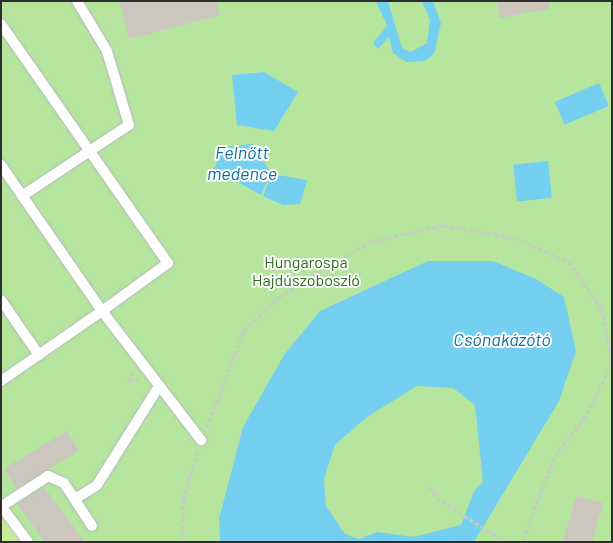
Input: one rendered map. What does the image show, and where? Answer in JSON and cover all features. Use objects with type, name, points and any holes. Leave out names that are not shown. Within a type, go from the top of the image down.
[{"type":"lane","points":[[22,196],[129,125],[107,51],[77,1]]},
{"type":"lane","points":[[1,24],[168,263],[1,381]]},
{"type":"lane","points":[[1,165],[102,311],[201,440]]},
{"type":"lane","points":[[1,300],[39,355]]},
{"type":"lane","points":[[75,499],[97,485],[159,386]]},
{"type":"lane","points":[[28,542],[2,506],[48,476],[64,483],[92,526]]},
{"type":"path","points":[[182,542],[183,499],[201,440],[233,353],[250,323],[279,296],[370,242],[443,225],[515,238],[569,262],[602,309],[610,342],[612,363],[585,417],[554,457],[522,542]]},
{"type":"path","points":[[429,486],[437,498],[505,542]]},
{"type":"green space","name":"Hungarospa Hajdúszoboszló","points":[[1,1],[612,1],[612,542],[1,542]]},
{"type":"green space","points":[[1,508],[34,542],[1,542]]},
{"type":"water","points":[[376,1],[388,1],[402,48],[411,52],[427,43],[430,20],[422,1],[433,1],[441,23],[434,54],[425,61],[406,62],[393,53],[389,37],[378,49],[373,43],[387,26]]},
{"type":"water","points":[[264,72],[298,92],[274,131],[237,125],[232,75]]},
{"type":"water","points":[[599,83],[609,106],[565,125],[555,102]]},
{"type":"water","name":"Felnőtt medence","points":[[252,144],[271,173],[261,195],[214,169],[224,147]]},
{"type":"water","points":[[548,161],[552,198],[517,201],[513,165]]},
{"type":"water","points":[[272,174],[307,180],[300,204],[283,205],[263,196]]},
{"type":"water","name":"Csónakázótó","points":[[428,261],[493,261],[536,279],[564,297],[576,351],[559,401],[474,542],[220,542],[219,519],[243,427],[284,355],[320,311]],"holes":[[[417,386],[453,388],[475,405],[483,482],[474,491],[461,525],[414,537],[377,532],[359,539],[345,534],[326,506],[324,479],[335,445],[367,417]]]},
{"type":"building","points":[[119,1],[216,1],[220,15],[129,39]]},
{"type":"building","points":[[497,1],[549,1],[550,9],[500,18]]},
{"type":"building","points":[[67,431],[79,451],[16,488],[4,469]]},
{"type":"building","points":[[44,487],[85,542],[45,542],[17,504]]},
{"type":"building","points":[[576,496],[603,503],[592,542],[563,542]]}]
